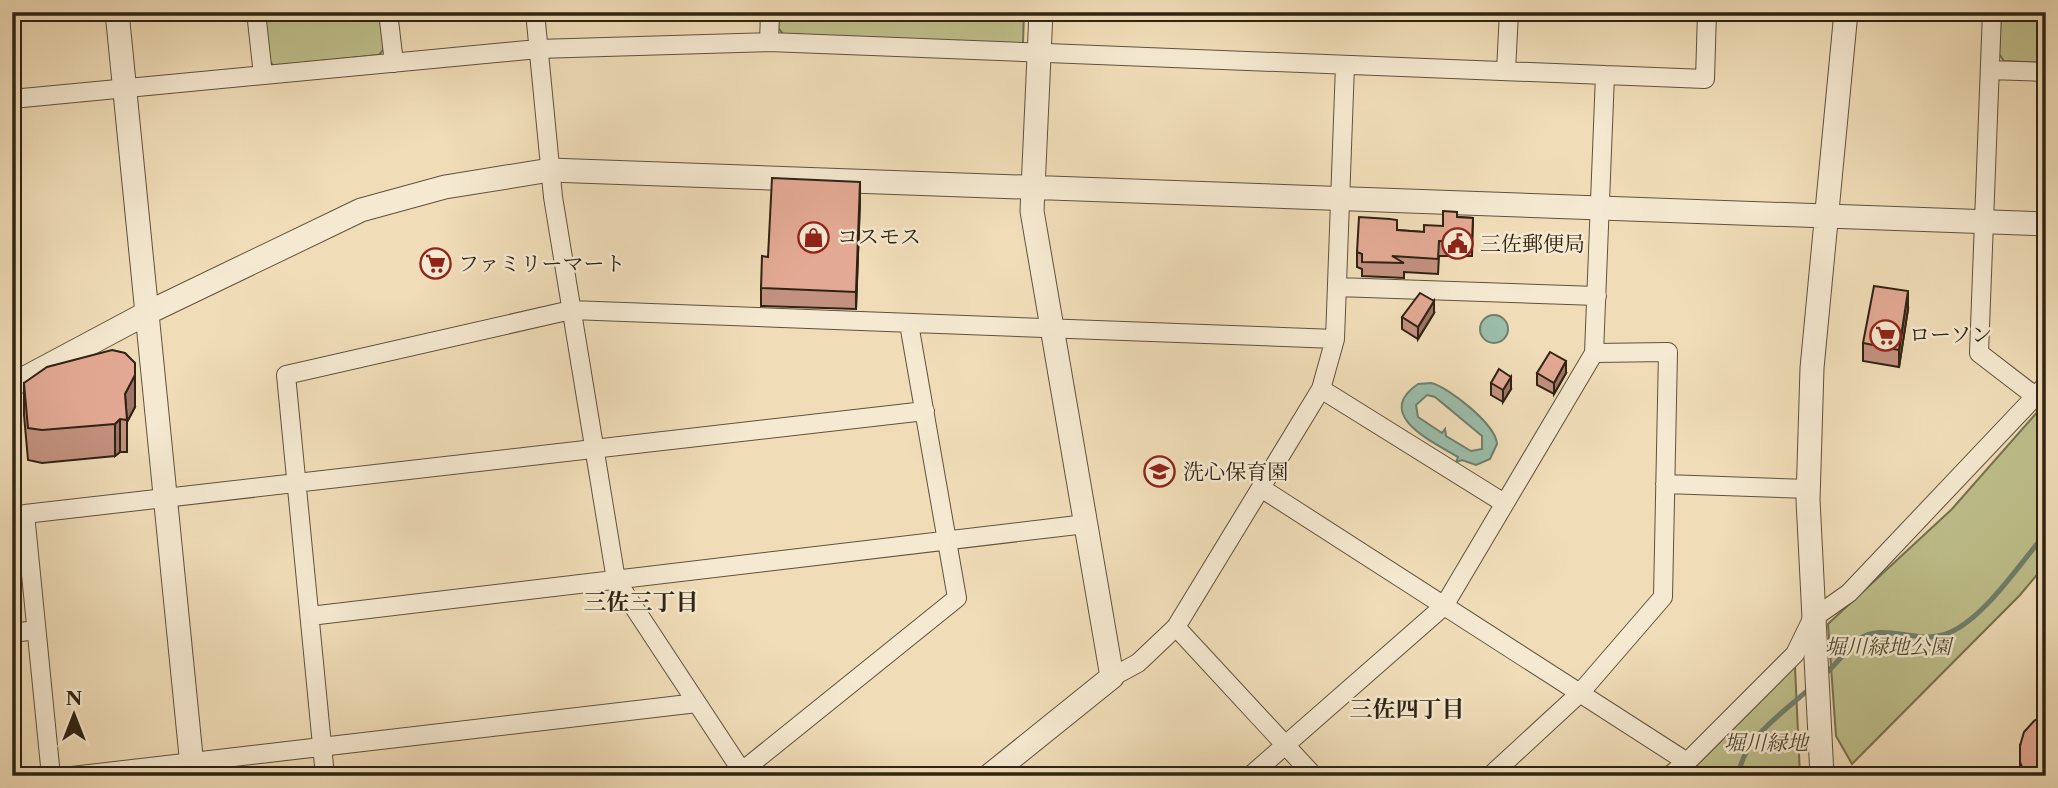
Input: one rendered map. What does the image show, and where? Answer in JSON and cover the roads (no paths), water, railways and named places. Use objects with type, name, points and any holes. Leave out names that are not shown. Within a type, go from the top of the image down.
[{"type":"street","points":[[117,12],[193,769]]},
{"type":"street","points":[[256,12],[263,75]]},
{"type":"street","points":[[388,12],[394,63]]},
{"type":"street","points":[[535,12],[550,170],[592,450],[616,580],[741,774],[957,598],[909,324]]},
{"type":"street","points":[[769,42],[771,12]]},
{"type":"street","points":[[1041,12],[1032,211],[1112,677]]},
{"type":"street","points":[[1506,71],[1508,12]]},
{"type":"street","points":[[12,99],[538,49],[769,42],[1705,79],[1707,12]]},
{"type":"street","points":[[1822,776],[1812,620],[1809,489],[1812,368],[1846,12]]},
{"type":"street","points":[[1669,776],[1687,762],[1795,654],[1812,620],[1849,593],[2040,390],[1979,353],[1992,12]]},
{"type":"street","points":[[989,776],[1112,677],[1138,663],[1176,627],[1321,389],[1335,340],[1345,65]]},
{"type":"street","points":[[1990,70],[2046,72]]},
{"type":"street","points":[[1250,776],[1444,606],[1594,353],[1605,75]]},
{"type":"street","points":[[12,385],[147,313],[361,211],[445,187],[550,170],[2046,224]]},
{"type":"street","points":[[1337,287],[1597,296]]},
{"type":"street","points":[[325,776],[286,375],[571,310],[1335,340]]},
{"type":"street","points":[[1490,776],[1580,694],[1663,597],[1668,352],[1594,353]]},
{"type":"street","points":[[1321,389],[1504,503]]},
{"type":"street","points":[[51,776],[25,514],[925,411]]},
{"type":"street","points":[[1665,484],[1809,489]]},
{"type":"street","points":[[1261,488],[1687,762]]},
{"type":"street","points":[[310,616],[1086,524]]},
{"type":"street","points":[[1176,627],[1314,776]]},
{"type":"street","points":[[12,633],[36,630]]},
{"type":"street","points":[[72,776],[193,769],[322,747],[697,703]]},
{"type":"waterway","points":[[1824,675],[1858,640],[1867,635],[1887,633],[1932,637],[1957,629],[1985,606],[2046,533]]},
{"type":"waterway","points":[[1738,776],[1748,749],[1756,738],[1809,689]]},
{"type":"place","name":"コスモス","points":[[814,237]]},
{"type":"place","name":"三佐郵便局","points":[[1457,244]]},
{"type":"place","name":"ファミリーマート","points":[[435,264]]},
{"type":"place","name":"ローソン","points":[[1886,335]]},
{"type":"place","name":"洗心保育園","points":[[1160,472]]},
{"type":"district","name":"三佐三丁目","points":[[641,602]]},
{"type":"district","name":"三佐四丁目","points":[[1407,709]]},
{"type":"park label","name":"堀川緑地公園","points":[[1888,647]]},
{"type":"park label","name":"堀川緑地","points":[[1766,743]]}]
